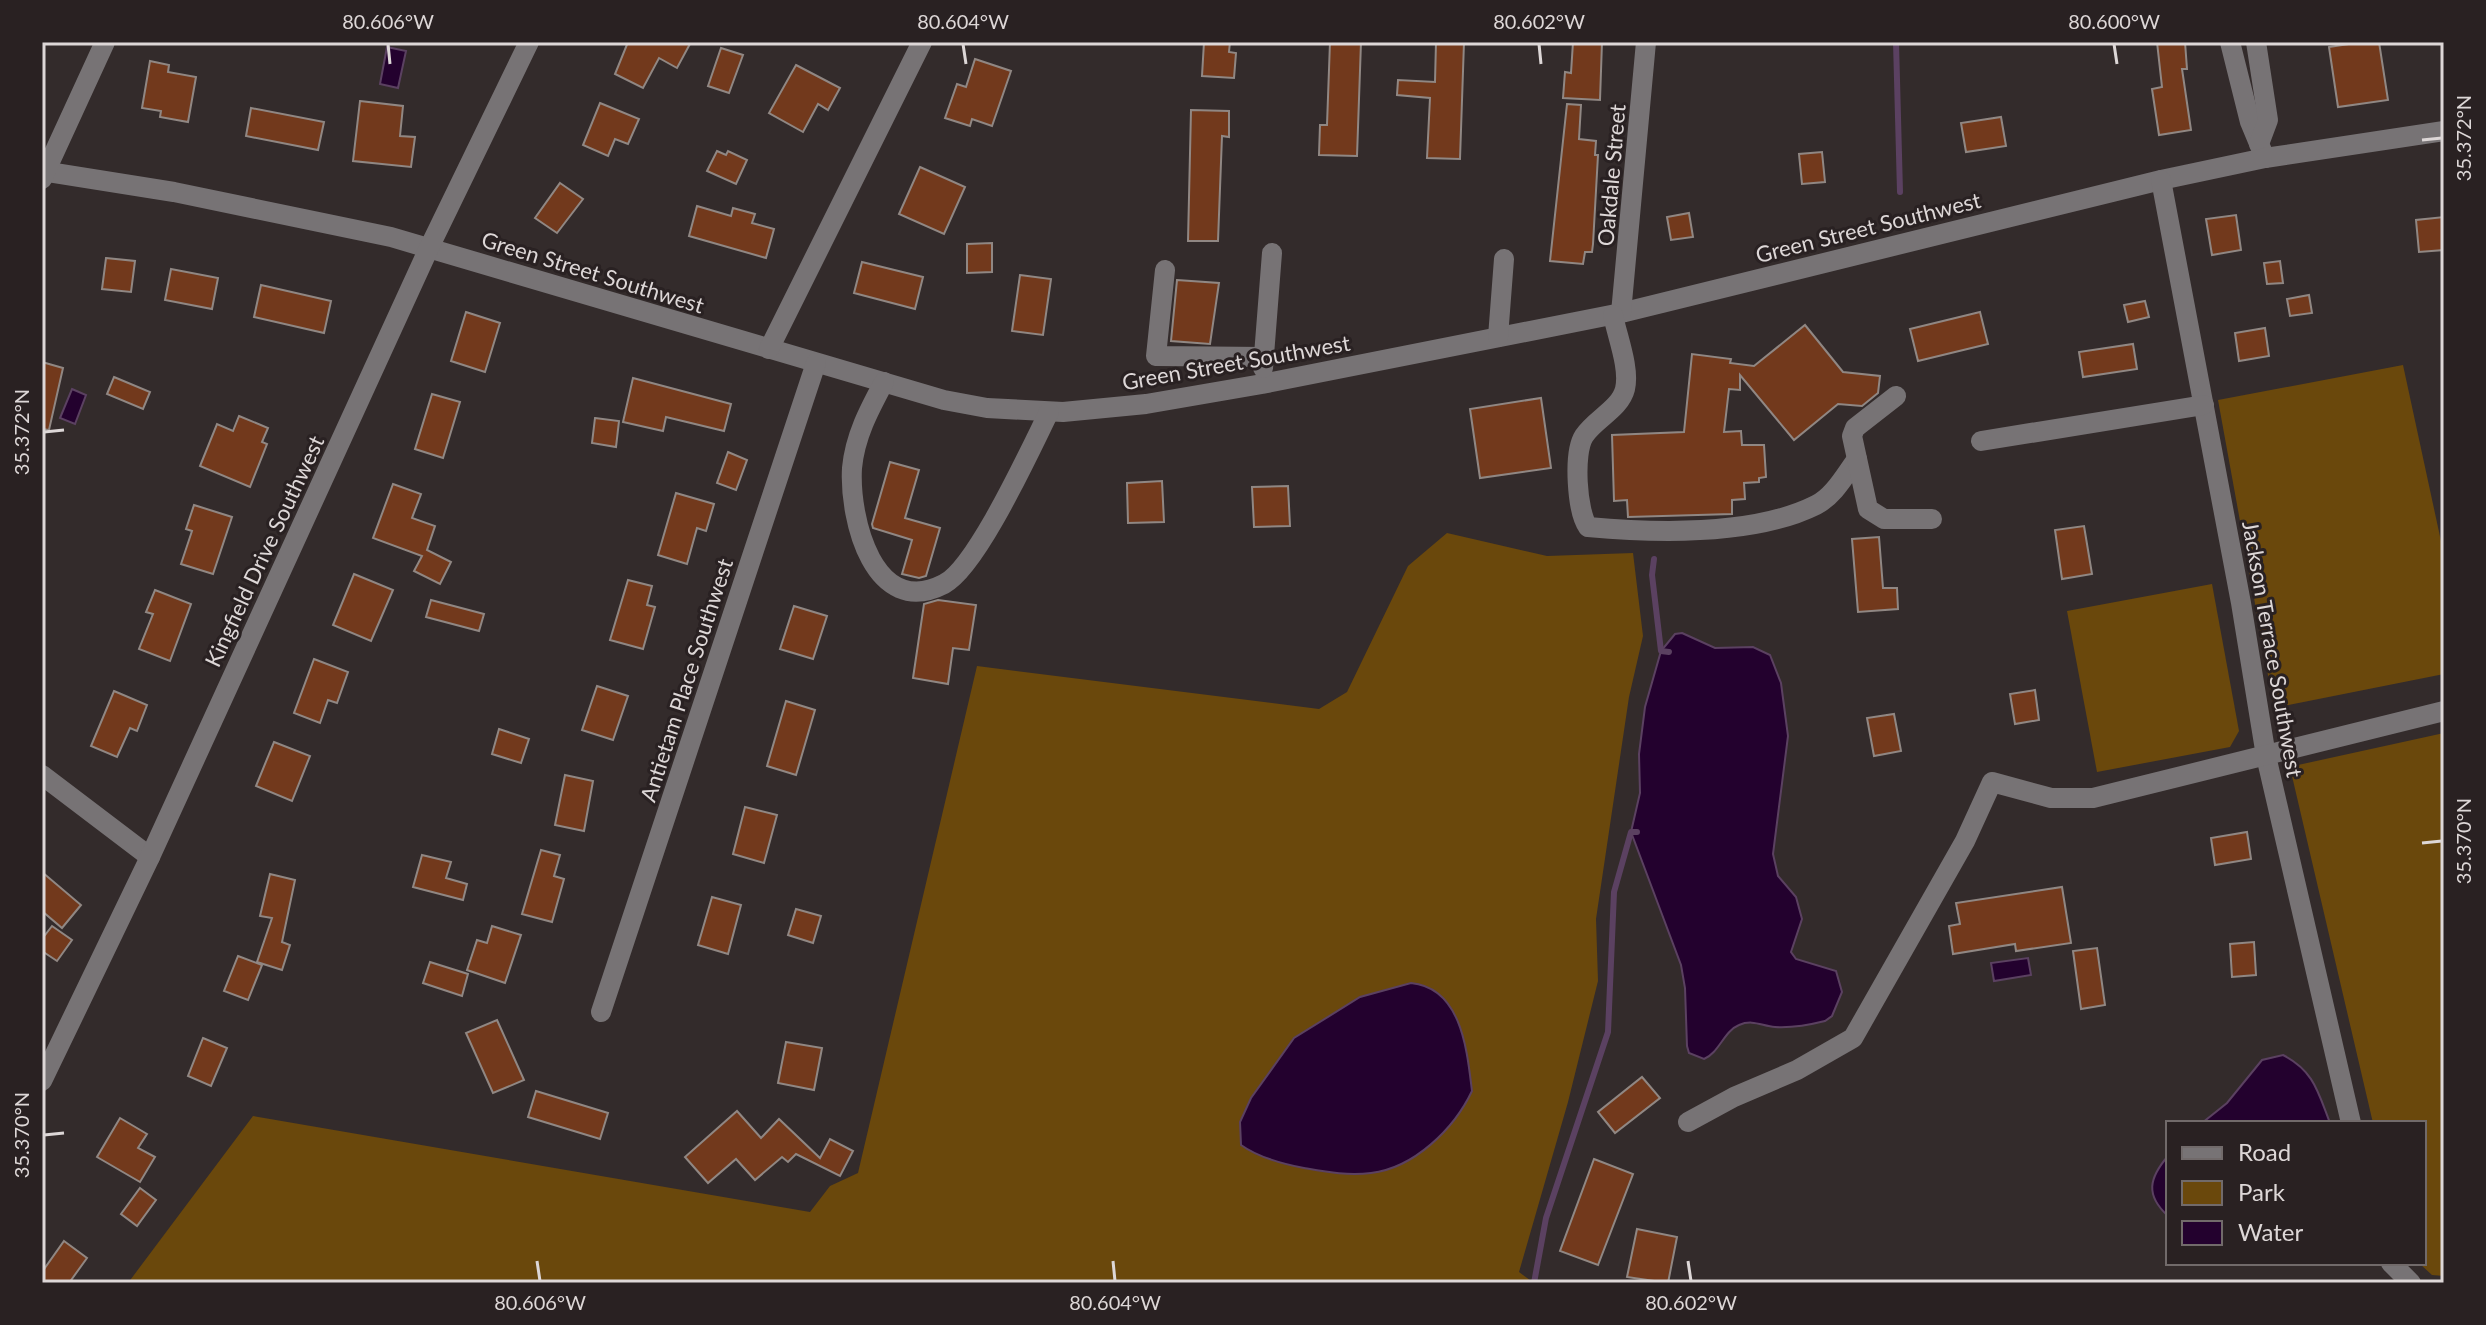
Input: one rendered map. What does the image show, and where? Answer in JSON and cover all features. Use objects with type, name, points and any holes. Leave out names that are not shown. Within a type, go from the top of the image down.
[{"type":"street","points":[[43,174],[105,42]]},
{"type":"street","name":"Kingfield Drive Southwest","points":[[42,1081],[150,857],[429,248],[529,42]]},
{"type":"street","points":[[769,349],[922,42]]},
{"type":"street","name":"Oakdale Street","points":[[1646,42],[1617,314],[1626,384],[1622,397],[1583,437],[1579,452],[1580,515],[1588,527],[1680,529],[1759,523],[1816,505],[1829,496],[1857,459]]},
{"type":"street","points":[[2230,42],[2262,151]]},
{"type":"street","points":[[2256,42],[2268,120],[2262,151]]},
{"type":"street","name":"Green Street Southwest","points":[[43,174],[174,192],[391,237],[884,382],[987,408],[1049,412],[1146,404],[1262,384],[1617,314],[2161,180],[2262,151],[2444,131]]},
{"type":"street","name":"Jackson Terrace Southwest","points":[[2161,180],[2266,756],[2351,1121]]},
{"type":"street","points":[[1262,384],[1272,253]]},
{"type":"street","points":[[1498,337],[1504,259]]},
{"type":"street","points":[[1165,270],[1156,356],[1264,357]]},
{"type":"street","name":"Antietam Place Southwest","points":[[601,1012],[816,363]]},
{"type":"street","points":[[884,382],[860,427],[852,466],[852,495],[855,521],[865,546],[882,576],[899,591],[911,593],[946,583],[970,558],[1049,412]]},
{"type":"street","points":[[1896,396],[1855,428],[1852,436],[1868,509],[1873,515],[1884,519],[1932,519]]},
{"type":"street","points":[[1981,441],[2204,405]]},
{"type":"street","points":[[1688,1122],[1734,1097],[1797,1070],[1853,1038],[1965,841],[1992,782],[2051,798],[2093,798],[2444,711]]},
{"type":"street","points":[[42,775],[150,857]]},
{"type":"street","points":[[2393,1265],[2411,1283]]},
{"type":"green space","points":[[2403,365],[2444,555],[2444,674],[2274,708],[2218,400]]},
{"type":"green space","points":[[1447,533],[1547,556],[1633,553],[1643,636],[1629,697],[1596,919],[1598,981],[1568,1102],[1519,1272],[1534,1283],[128,1283],[253,1116],[810,1212],[830,1186],[858,1173],[977,666],[1319,709],[1347,692],[1408,566]]},
{"type":"green space","points":[[2212,584],[2239,731],[2230,747],[2097,772],[2067,611]]},
{"type":"green space","points":[[2444,733],[2444,1276],[2432,1275],[2421,1265],[2426,1265],[2426,1121],[2373,1121],[2292,776],[2298,765]]},
{"type":"water","points":[[387,47],[406,51],[398,88],[380,84]]},
{"type":"water","points":[[72,389],[86,395],[75,424],[60,418]]},
{"type":"water","points":[[1682,633],[1715,648],[1753,647],[1770,655],[1781,683],[1788,736],[1773,854],[1778,876],[1796,897],[1802,919],[1791,952],[1796,959],[1836,971],[1842,992],[1832,1016],[1825,1021],[1787,1027],[1744,1023],[1734,1028],[1704,1059],[1689,1053],[1681,965],[1631,832],[1640,793],[1639,754],[1645,707],[1661,651],[1675,634]]},
{"type":"water","points":[[2028,958],[2031,975],[1994,981],[1991,963]]},
{"type":"water","points":[[1411,983],[1428,987],[1441,996],[1451,1009],[1459,1024],[1468,1058],[1472,1091],[1455,1119],[1431,1144],[1387,1170],[1354,1174],[1288,1165],[1263,1157],[1241,1145],[1240,1122],[1251,1098],[1294,1038],[1360,997]]},
{"type":"water","points":[[2283,1055],[2302,1068],[2318,1092],[2329,1121],[2204,1121],[2227,1103],[2262,1060]]},
{"type":"water","points":[[2166,1159],[2166,1214],[2153,1194],[2152,1186]]},
{"type":"building","points":[[628,42],[691,42],[677,68],[659,58],[643,88],[615,74]]},
{"type":"building","points":[[1204,42],[1230,42],[1229,52],[1236,53],[1234,78],[1202,76]]},
{"type":"building","points":[[1330,42],[1361,42],[1357,156],[1319,155],[1320,125],[1327,125]]},
{"type":"building","points":[[1436,42],[1464,42],[1460,159],[1427,158],[1430,98],[1397,95],[1398,80],[1435,82]]},
{"type":"building","points":[[1573,42],[1602,42],[1600,100],[1563,98],[1565,72],[1571,73]]},
{"type":"building","points":[[2157,42],[2185,42],[2187,69],[2182,69],[2191,130],[2159,135],[2152,89],[2162,87]]},
{"type":"building","points":[[2379,42],[2388,100],[2338,107],[2329,47]]},
{"type":"building","points":[[721,48],[743,55],[729,93],[708,86]]},
{"type":"building","points":[[975,59],[1011,71],[992,126],[972,119],[970,126],[945,118],[957,84],[966,87]]},
{"type":"building","points":[[150,61],[169,65],[168,72],[196,77],[188,122],[160,117],[161,111],[142,108]]},
{"type":"building","points":[[796,65],[840,88],[828,110],[818,104],[803,132],[769,113]]},
{"type":"building","points":[[360,101],[403,106],[400,136],[415,137],[411,167],[353,161]]},
{"type":"building","points":[[600,103],[639,119],[628,144],[615,139],[608,156],[583,145]]},
{"type":"building","points":[[1567,104],[1581,105],[1579,139],[1596,141],[1595,155],[1598,155],[1592,252],[1585,252],[1583,264],[1550,261]]},
{"type":"building","points":[[251,108],[324,122],[318,150],[246,136]]},
{"type":"building","points":[[1191,110],[1229,111],[1229,137],[1222,136],[1218,241],[1188,241]]},
{"type":"building","points":[[2001,117],[2006,146],[1966,152],[1961,123]]},
{"type":"building","points":[[717,151],[726,155],[728,151],[747,160],[736,184],[707,171]]},
{"type":"building","points":[[1822,152],[1825,182],[1802,184],[1799,154]]},
{"type":"building","points":[[920,167],[965,187],[944,234],[899,214]]},
{"type":"building","points":[[560,183],[583,199],[557,233],[535,218]]},
{"type":"building","points":[[697,206],[731,216],[733,208],[755,214],[752,223],[774,229],[766,258],[689,236]]},
{"type":"building","points":[[1689,213],[1693,237],[1671,240],[1667,217]]},
{"type":"building","points":[[2236,215],[2241,250],[2212,255],[2206,219]]},
{"type":"building","points":[[2444,217],[2444,250],[2419,252],[2416,220]]},
{"type":"building","points":[[992,243],[992,272],[967,273],[967,244]]},
{"type":"building","points":[[106,258],[135,261],[131,292],[102,289]]},
{"type":"building","points":[[2280,261],[2283,283],[2267,284],[2264,263]]},
{"type":"building","points":[[862,262],[923,277],[915,309],[854,293]]},
{"type":"building","points":[[171,269],[218,278],[212,309],[165,300]]},
{"type":"building","points":[[1020,275],[1051,279],[1043,335],[1012,331]]},
{"type":"building","points":[[1177,280],[1219,283],[1210,344],[1171,341]]},
{"type":"building","points":[[261,285],[331,301],[324,333],[254,317]]},
{"type":"building","points":[[2309,295],[2312,313],[2290,316],[2287,299]]},
{"type":"building","points":[[2145,301],[2149,317],[2128,322],[2124,305]]},
{"type":"building","points":[[466,312],[500,323],[485,372],[451,361]]},
{"type":"building","points":[[1980,312],[1988,344],[1918,361],[1910,329]]},
{"type":"building","points":[[1805,325],[1843,372],[1880,376],[1878,393],[1862,406],[1838,404],[1794,440],[1740,375],[1740,390],[1729,389],[1724,432],[1741,431],[1742,445],[1764,445],[1766,477],[1759,478],[1759,482],[1744,483],[1745,499],[1732,500],[1732,514],[1628,517],[1627,500],[1614,501],[1612,435],[1684,432],[1692,354],[1731,359],[1730,363],[1754,366]]},
{"type":"building","points":[[2265,328],[2269,356],[2239,361],[2235,333]]},
{"type":"building","points":[[2133,344],[2137,369],[2083,377],[2079,352]]},
{"type":"building","points":[[42,362],[63,368],[49,430],[42,429]]},
{"type":"building","points":[[114,377],[150,392],[143,409],[107,394]]},
{"type":"building","points":[[633,378],[731,404],[724,431],[666,417],[663,431],[623,422]]},
{"type":"building","points":[[432,394],[460,402],[443,458],[415,449]]},
{"type":"building","points":[[1541,398],[1551,468],[1480,478],[1470,409]]},
{"type":"building","points":[[239,416],[268,428],[262,442],[267,444],[250,487],[200,466],[217,424],[233,431]]},
{"type":"building","points":[[595,418],[619,421],[616,447],[592,443]]},
{"type":"building","points":[[728,452],[747,460],[736,490],[717,483]]},
{"type":"building","points":[[890,462],[919,470],[905,518],[940,528],[926,576],[919,578],[902,574],[912,540],[873,528],[872,524]]},
{"type":"building","points":[[1162,481],[1164,522],[1128,523],[1127,483]]},
{"type":"building","points":[[393,484],[421,494],[412,518],[435,526],[427,550],[451,562],[440,584],[414,571],[422,556],[373,538]]},
{"type":"building","points":[[1288,486],[1290,526],[1254,527],[1252,487]]},
{"type":"building","points":[[676,493],[714,504],[706,531],[697,528],[687,564],[658,555]]},
{"type":"building","points":[[194,505],[232,517],[213,574],[181,564],[192,531],[186,529]]},
{"type":"building","points":[[2084,526],[2092,574],[2062,579],[2055,530]]},
{"type":"building","points":[[1879,537],[1883,588],[1897,588],[1898,609],[1858,612],[1852,539]]},
{"type":"building","points":[[354,574],[393,590],[371,641],[333,625]]},
{"type":"building","points":[[628,580],[652,586],[647,605],[655,607],[643,649],[610,640]]},
{"type":"building","points":[[155,590],[191,604],[170,661],[139,649],[153,614],[146,612]]},
{"type":"building","points":[[431,600],[484,614],[479,631],[426,617]]},
{"type":"building","points":[[938,600],[976,605],[969,650],[953,648],[948,684],[913,678],[924,604]]},
{"type":"building","points":[[794,606],[827,616],[813,659],[780,649]]},
{"type":"building","points":[[314,659],[348,672],[337,703],[328,700],[320,723],[294,713]]},
{"type":"building","points":[[597,686],[628,696],[613,740],[582,730]]},
{"type":"building","points":[[2035,690],[2039,720],[2015,724],[2010,694]]},
{"type":"building","points":[[114,691],[147,705],[137,731],[130,728],[117,757],[91,746]]},
{"type":"building","points":[[786,701],[815,710],[796,775],[767,766]]},
{"type":"building","points":[[1894,714],[1901,751],[1874,756],[1867,718]]},
{"type":"building","points":[[499,729],[529,739],[521,763],[492,754]]},
{"type":"building","points":[[274,742],[310,756],[292,801],[256,786]]},
{"type":"building","points":[[565,775],[593,781],[584,831],[555,825]]},
{"type":"building","points":[[745,807],[777,815],[764,863],[733,854]]},
{"type":"building","points":[[2247,832],[2251,859],[2215,865],[2211,838]]},
{"type":"building","points":[[541,850],[560,855],[554,876],[564,879],[552,922],[522,914]]},
{"type":"building","points":[[422,855],[451,862],[446,878],[467,884],[463,900],[413,887]]},
{"type":"building","points":[[42,872],[81,905],[62,928],[42,911]]},
{"type":"building","points":[[270,874],[295,880],[282,942],[290,945],[282,970],[257,962],[272,918],[260,916]]},
{"type":"building","points":[[2062,887],[2071,943],[2016,951],[2015,944],[1953,954],[1949,926],[1960,924],[1956,903]]},
{"type":"building","points":[[712,897],[741,905],[728,954],[698,945]]},
{"type":"building","points":[[796,909],[821,916],[813,943],[788,935]]},
{"type":"building","points":[[52,926],[72,940],[57,961],[42,951],[42,939]]},
{"type":"building","points":[[492,926],[521,935],[505,983],[467,970],[477,940],[487,943]]},
{"type":"building","points":[[2254,942],[2256,975],[2232,977],[2230,944]]},
{"type":"building","points":[[2097,948],[2105,1005],[2081,1009],[2073,951]]},
{"type":"building","points":[[238,956],[262,965],[248,1000],[224,991]]},
{"type":"building","points":[[430,962],[468,974],[462,996],[423,983]]},
{"type":"building","points":[[497,1020],[524,1080],[493,1093],[466,1033]]},
{"type":"building","points":[[203,1038],[227,1048],[211,1086],[188,1076]]},
{"type":"building","points":[[786,1042],[822,1048],[814,1090],[778,1083]]},
{"type":"building","points":[[1642,1077],[1660,1098],[1615,1133],[1598,1112]]},
{"type":"building","points":[[536,1091],[608,1113],[600,1139],[528,1117]]},
{"type":"building","points":[[737,1111],[761,1138],[779,1119],[820,1158],[830,1139],[853,1151],[840,1176],[796,1154],[788,1162],[782,1157],[755,1180],[736,1159],[708,1183],[685,1157]]},
{"type":"building","points":[[120,1118],[147,1134],[138,1148],[155,1157],[140,1182],[97,1157]]},
{"type":"building","points":[[1594,1159],[1633,1174],[1598,1265],[1560,1251]]},
{"type":"building","points":[[140,1188],[156,1200],[137,1226],[121,1214]]},
{"type":"building","points":[[1637,1229],[1677,1237],[1668,1283],[1627,1277]]},
{"type":"building","points":[[64,1241],[87,1258],[69,1283],[42,1283],[42,1272]]},
{"type":"waterway","points":[[1896,42],[1900,192]]},
{"type":"waterway","points":[[1654,559],[1652,575],[1661,651],[1669,652]]},
{"type":"waterway","points":[[1534,1283],[1546,1218],[1608,1032],[1614,892],[1631,832],[1637,832]]}]
